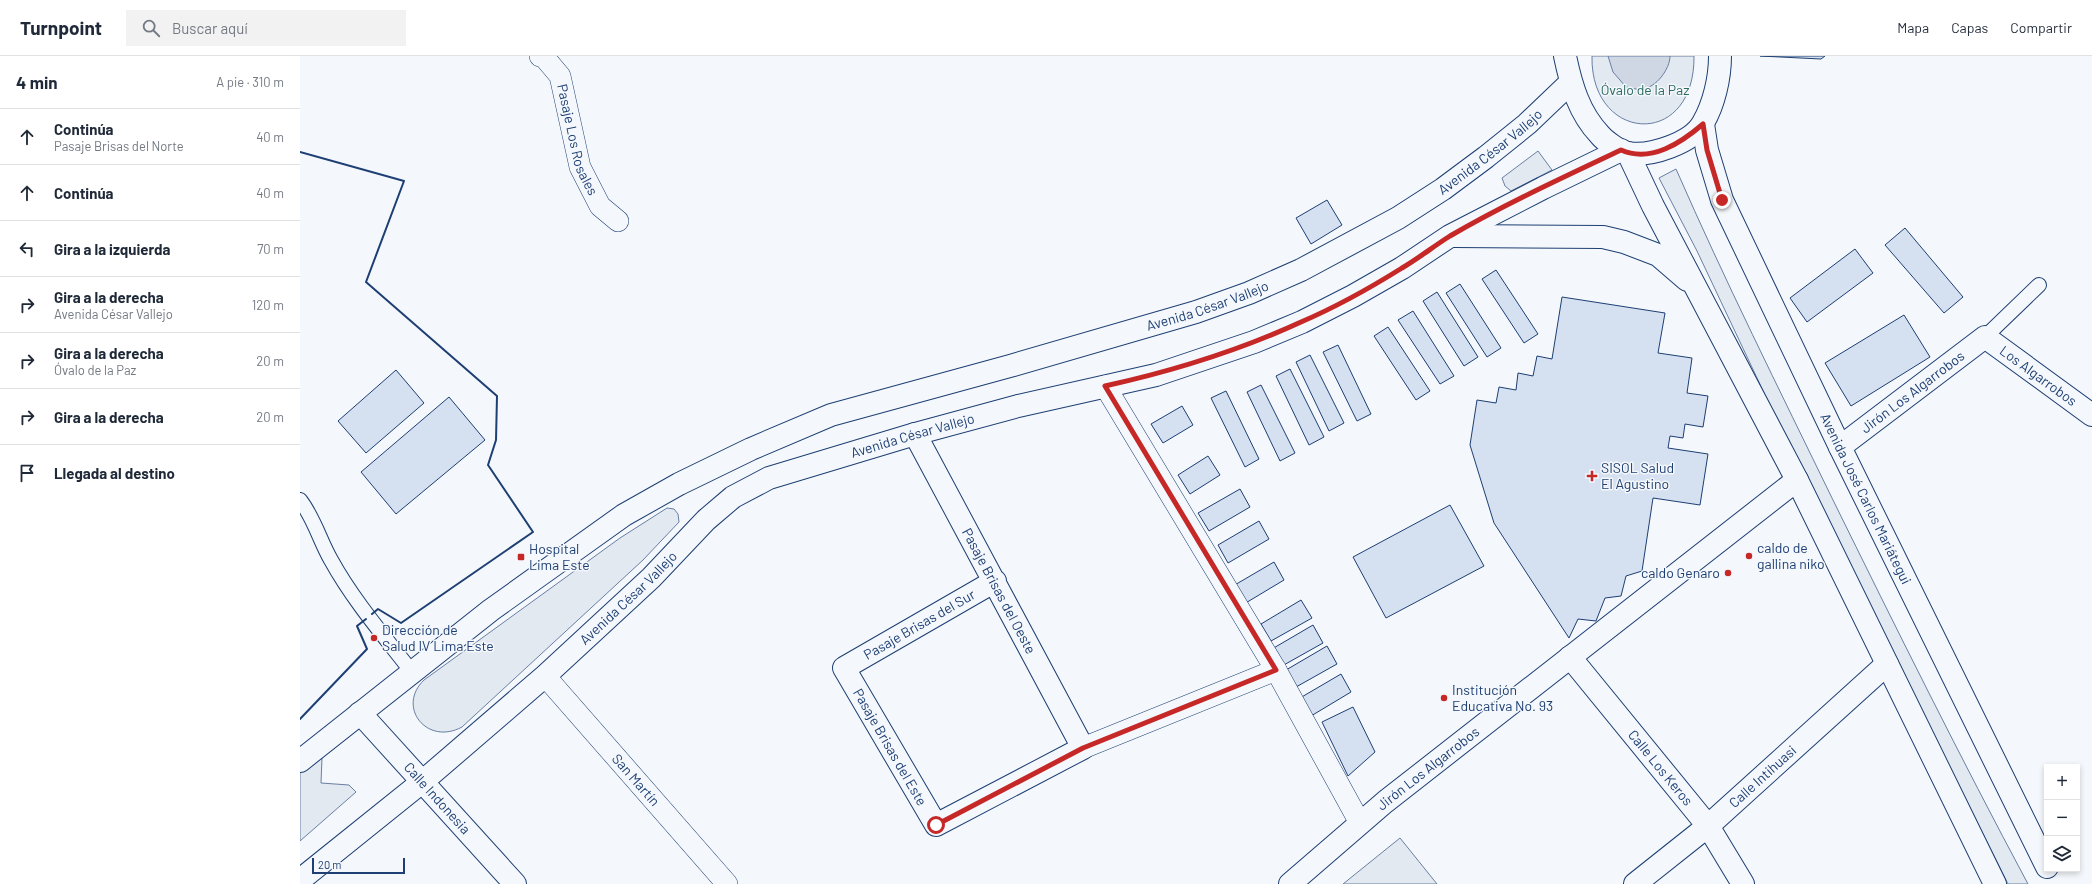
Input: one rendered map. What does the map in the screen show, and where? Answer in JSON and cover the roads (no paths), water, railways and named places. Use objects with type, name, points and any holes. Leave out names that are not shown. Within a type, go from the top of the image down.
[{"type":"main road","points":[[1565,56],[1570,83],[1583,113],[1600,136],[1624,152],[1796,480],[1995,884]]},
{"type":"main road","points":[[1624,152],[1656,153],[1683,141],[1703,124],[1714,98],[1720,56]]},
{"type":"main road","name":"Avenida César Vallejo","points":[[300,761],[491,610],[624,515],[679,484],[751,449],[831,415],[1010,366],[1189,314],[1249,293],[1301,270],[1398,218],[1443,189],[1486,158],[1527,124],[1570,83]]},
{"type":"main road","name":"Avenida José Carlos Mariátegui","points":[[1703,124],[1707,150],[1722,200],[1840,447],[2044,862]]},
{"type":"main road","name":"Avenida César Vallejo","points":[[300,880],[422,782],[546,676],[651,578],[706,520],[733,496],[769,478],[915,434],[1018,406],[1156,374],[1206,359],[1254,342],[1302,322],[1384,279],[1450,236],[1543,188],[1624,152]]},
{"type":"main road","points":[[1450,236],[1603,237],[1624,242],[1658,255],[1696,289]]},
{"type":"main road","name":"Jirón Los Algarrobos","points":[[1840,447],[1985,336]]},
{"type":"main road","name":"Los Algarrobos","points":[[1985,336],[2086,411]]},
{"type":"main road","points":[[2086,411],[2092,433]]},
{"type":"main road","name":"Pasaje Brisas del Oeste","points":[[915,434],[1083,748]]},
{"type":"main road","name":"Jirón Los Algarrobos","points":[[1290,884],[1384,802],[1796,480]]},
{"type":"main road","name":"Pasaje Brisas del Sur","points":[[844,668],[995,581]]},
{"type":"main road","name":"Calle Los Keros","points":[[1570,657],[1708,826],[1743,884]]},
{"type":"main road","name":"Calle Intihuasi","points":[[1635,884],[1708,826],[1887,664]]},
{"type":"main road","name":"Pasaje Brisas del Este","points":[[844,668],[936,825],[1083,748]]},
{"type":"main road","name":"Calle Indonesia","points":[[360,713],[515,884]]},
{"type":"main road","name":"Avenida José Carlos Mariátegui","points":[[2049,872],[2055,884]]},
{"type":"street","name":"Pasaje Los Rosales","points":[[540,56],[544,57],[560,76],[580,168],[600,206],[618,221]]},
{"type":"street","points":[[1105,386],[1276,670],[1360,823]]},
{"type":"street","points":[[1083,748],[1276,670]]},
{"type":"street","name":"San Martín","points":[[546,676],[727,884]]},
{"type":"lane","points":[[1985,336],[2039,285]]},
{"type":"lane","points":[[300,500],[307,509],[331,561],[369,617],[412,672]]},
{"type":"place","name":"SISOL Salud El Agustino","points":[[1592,476]]},
{"type":"place","name":"caldo de gallina niko","points":[[1749,556]]},
{"type":"place","name":"Hospital Lima Este","points":[[521,557]]},
{"type":"place","name":"caldo Genaro","points":[[1728,573]]},
{"type":"place","name":"Dirección de Salud IV Lima Este","points":[[374,638]]},
{"type":"place","name":"Institución Educativa No. 93","points":[[1444,698]]},
{"type":"park label","name":"Óvalo de la Paz","points":[[1645,90]]}]
